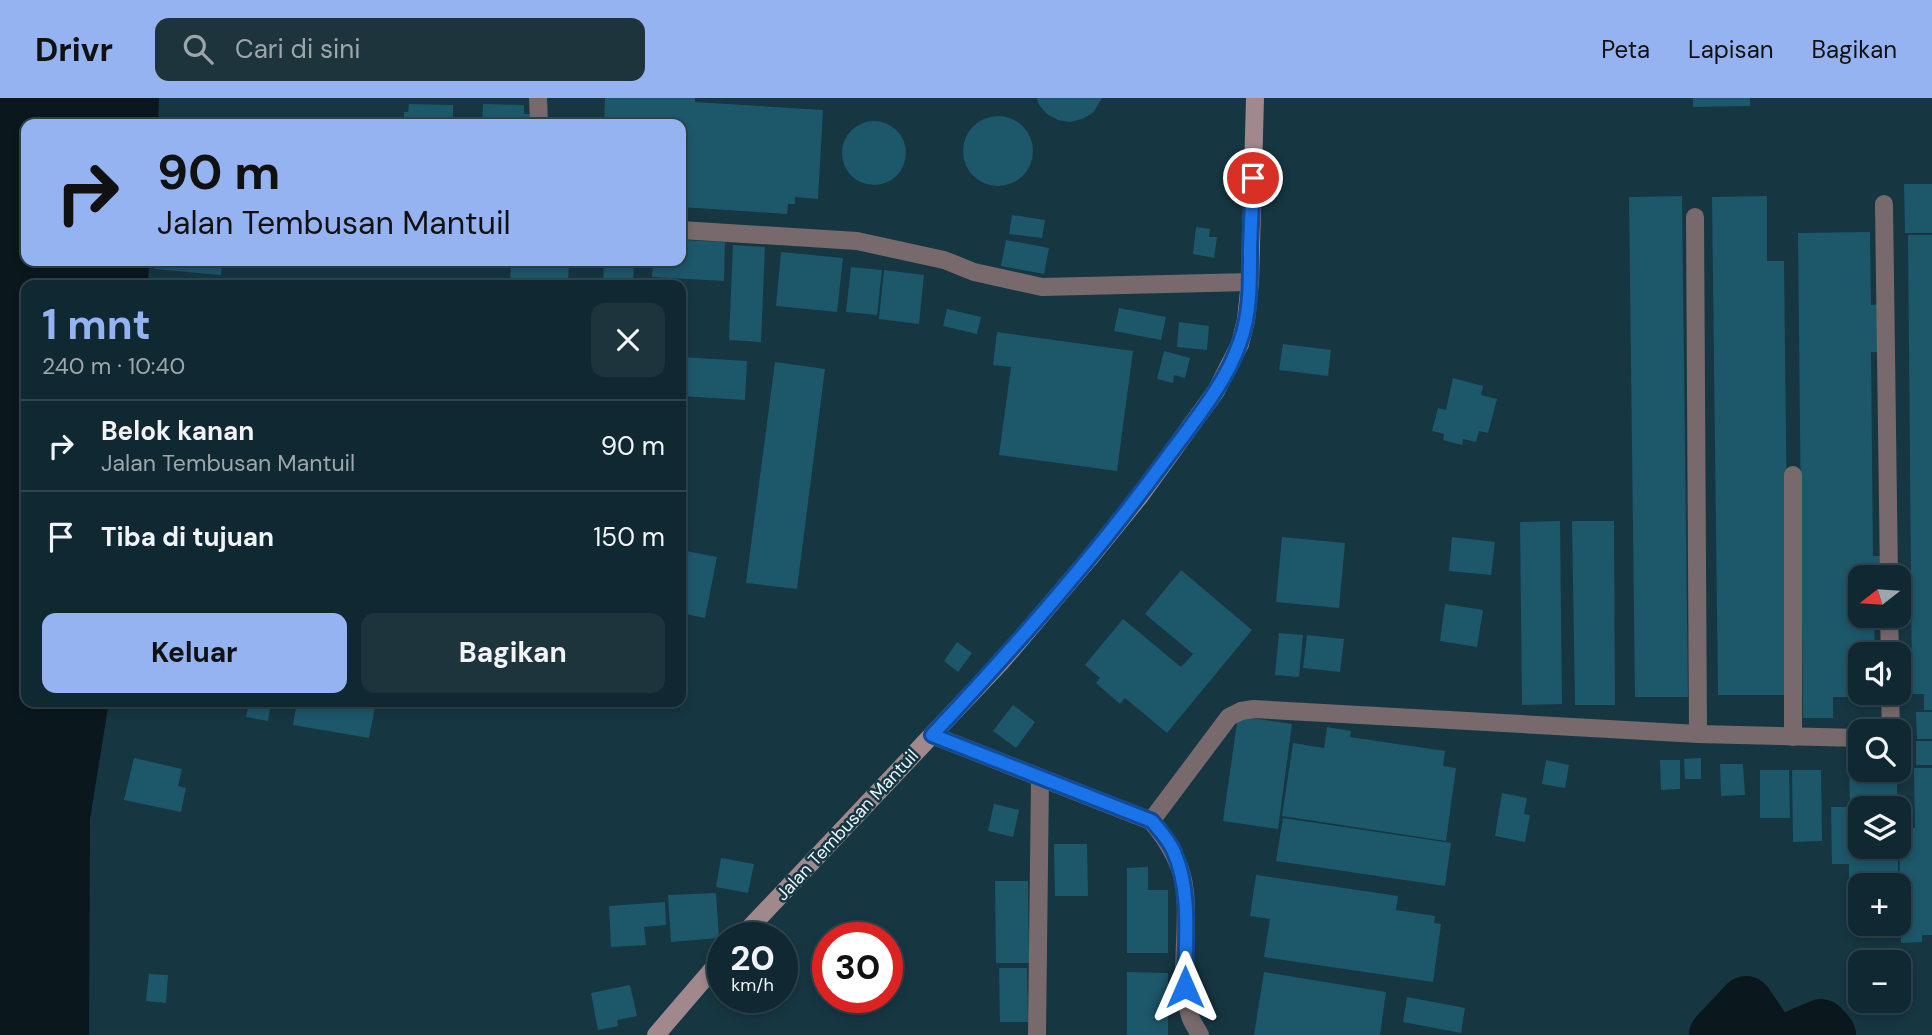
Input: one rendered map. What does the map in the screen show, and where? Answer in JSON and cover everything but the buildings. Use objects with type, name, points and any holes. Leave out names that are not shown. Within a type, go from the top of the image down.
[{"type":"street","points":[[538,98],[539,119]]},
{"type":"street","name":"Jalan Tembusan Mantuil","points":[[755,922],[1002,661],[1140,496],[1216,391],[1240,344],[1246,320],[1250,282],[1255,98]]},
{"type":"street","points":[[1884,204],[1889,565]]},
{"type":"street","points":[[1695,217],[1698,734]]},
{"type":"street","points":[[686,230],[857,242],[944,260],[974,272],[1042,287],[1250,282]]},
{"type":"street","points":[[1793,475],[1793,737]]},
{"type":"street","points":[[1152,821],[1229,717],[1241,710],[1698,734],[1848,738]]},
{"type":"street","points":[[932,735],[1152,821],[1174,852],[1185,891],[1185,987],[1190,1018],[1200,1035]]},
{"type":"street","points":[[1038,1035],[1040,778]]},
{"type":"street","points":[[656,1035],[707,976]]},
{"type":"shaded area","points":[[0,98],[159,98],[158,119],[21,119],[21,266],[149,266],[148,280],[21,280],[21,707],[108,707],[90,819],[89,1035],[0,1035]]},
{"type":"waterway","points":[[1716,1035],[1746,1003],[1767,1034],[1771,1035]]},
{"type":"waterway","points":[[1800,1035],[1821,1026],[1829,1035]]},
{"type":"route","points":[[1185,987],[1185,891],[1174,852],[1152,821],[932,735],[1002,661],[1088,560],[1140,496],[1216,391],[1240,344],[1246,320],[1250,282],[1253,178]]}]
